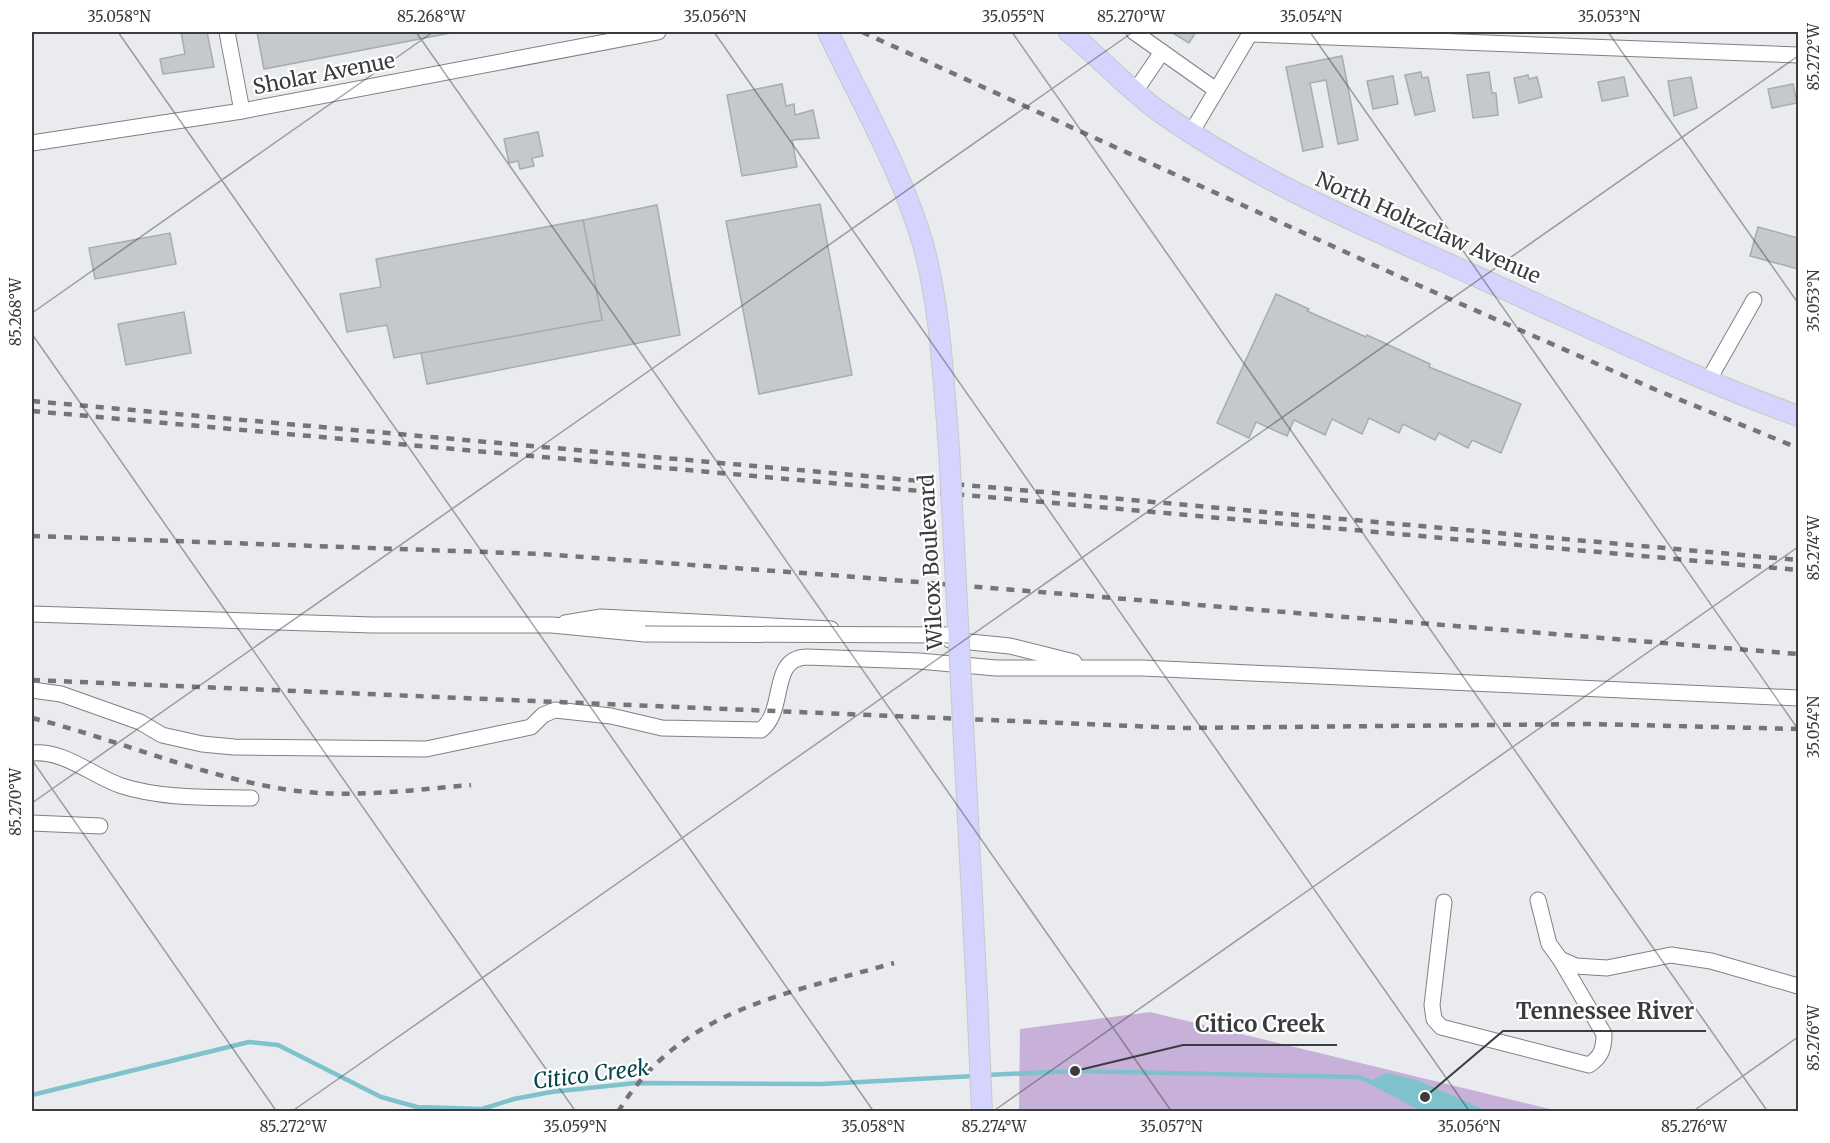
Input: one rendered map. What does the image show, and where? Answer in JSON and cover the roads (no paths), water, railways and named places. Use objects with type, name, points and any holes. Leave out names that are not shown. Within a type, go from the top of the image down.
[{"type":"main road","name":"Wilcox Boulevard","points":[[828,32],[882,139],[902,186],[923,245],[936,310],[949,448],[982,1112]]},
{"type":"main road","name":"North Holtzclaw Avenue","points":[[1069,32],[1134,93],[1191,133],[1298,196],[1708,381],[1798,416]]},
{"type":"street","points":[[227,32],[242,111]]},
{"type":"street","name":"Sholar Avenue","points":[[32,143],[242,111],[658,32]]},
{"type":"street","points":[[1134,32],[1216,90]]},
{"type":"street","points":[[1191,133],[1251,33],[1798,55]]},
{"type":"street","points":[[1134,93],[1162,52]]},
{"type":"street","points":[[1708,381],[1754,300]]},
{"type":"street","points":[[32,614],[373,625],[552,625],[645,634],[958,635]]},
{"type":"street","points":[[552,625],[601,616],[782,624],[1010,646],[1100,668]]},
{"type":"street","points":[[32,690],[61,694],[140,722],[162,735],[202,744],[345,750],[426,749],[531,727],[543,715],[555,711],[611,716],[662,728],[761,730],[770,723],[776,711],[782,675],[787,664],[794,658],[919,661],[996,668],[1153,669],[1798,698]]},
{"type":"street","points":[[32,753],[60,757],[133,789],[184,797],[251,798]]},
{"type":"street","points":[[32,823],[100,826]]},
{"type":"street","points":[[1444,902],[1432,1005],[1434,1018],[1441,1027],[1589,1065],[1599,1058],[1604,1046],[1604,1035],[1560,958],[1549,944],[1538,900]]},
{"type":"street","points":[[1560,958],[1590,969],[1607,968],[1671,955],[1688,956],[1798,986]]},
{"type":"water","points":[[1386,1073],[1417,1080],[1487,1111],[1421,1111],[1368,1083]]},
{"type":"waterway","name":"Citico Creek","points":[[32,1095],[249,1042],[278,1045],[381,1097],[417,1107],[482,1109],[514,1099],[551,1092],[636,1083],[822,1084],[974,1076]]},
{"type":"waterway","name":"Citico Creek","points":[[986,1075],[1075,1071],[1358,1077],[1375,1083]]},
{"type":"railway","points":[[862,32],[1418,285],[1654,389],[1798,448]]},
{"type":"railway","points":[[32,401],[1798,560]]},
{"type":"railway","points":[[32,411],[1798,570]]},
{"type":"railway","points":[[32,536],[541,554],[844,576],[1798,654]]},
{"type":"railway","points":[[32,680],[1180,728],[1591,724],[1798,729]]},
{"type":"railway","points":[[32,718],[230,778],[297,791],[340,794],[471,785]]},
{"type":"railway","points":[[618,1112],[643,1077],[672,1050],[704,1028],[776,997],[894,963]]},
{"type":"place","name":"Citico Creek","points":[[1075,1071]]},
{"type":"place","name":"Tennessee River","points":[[1425,1097]]}]
